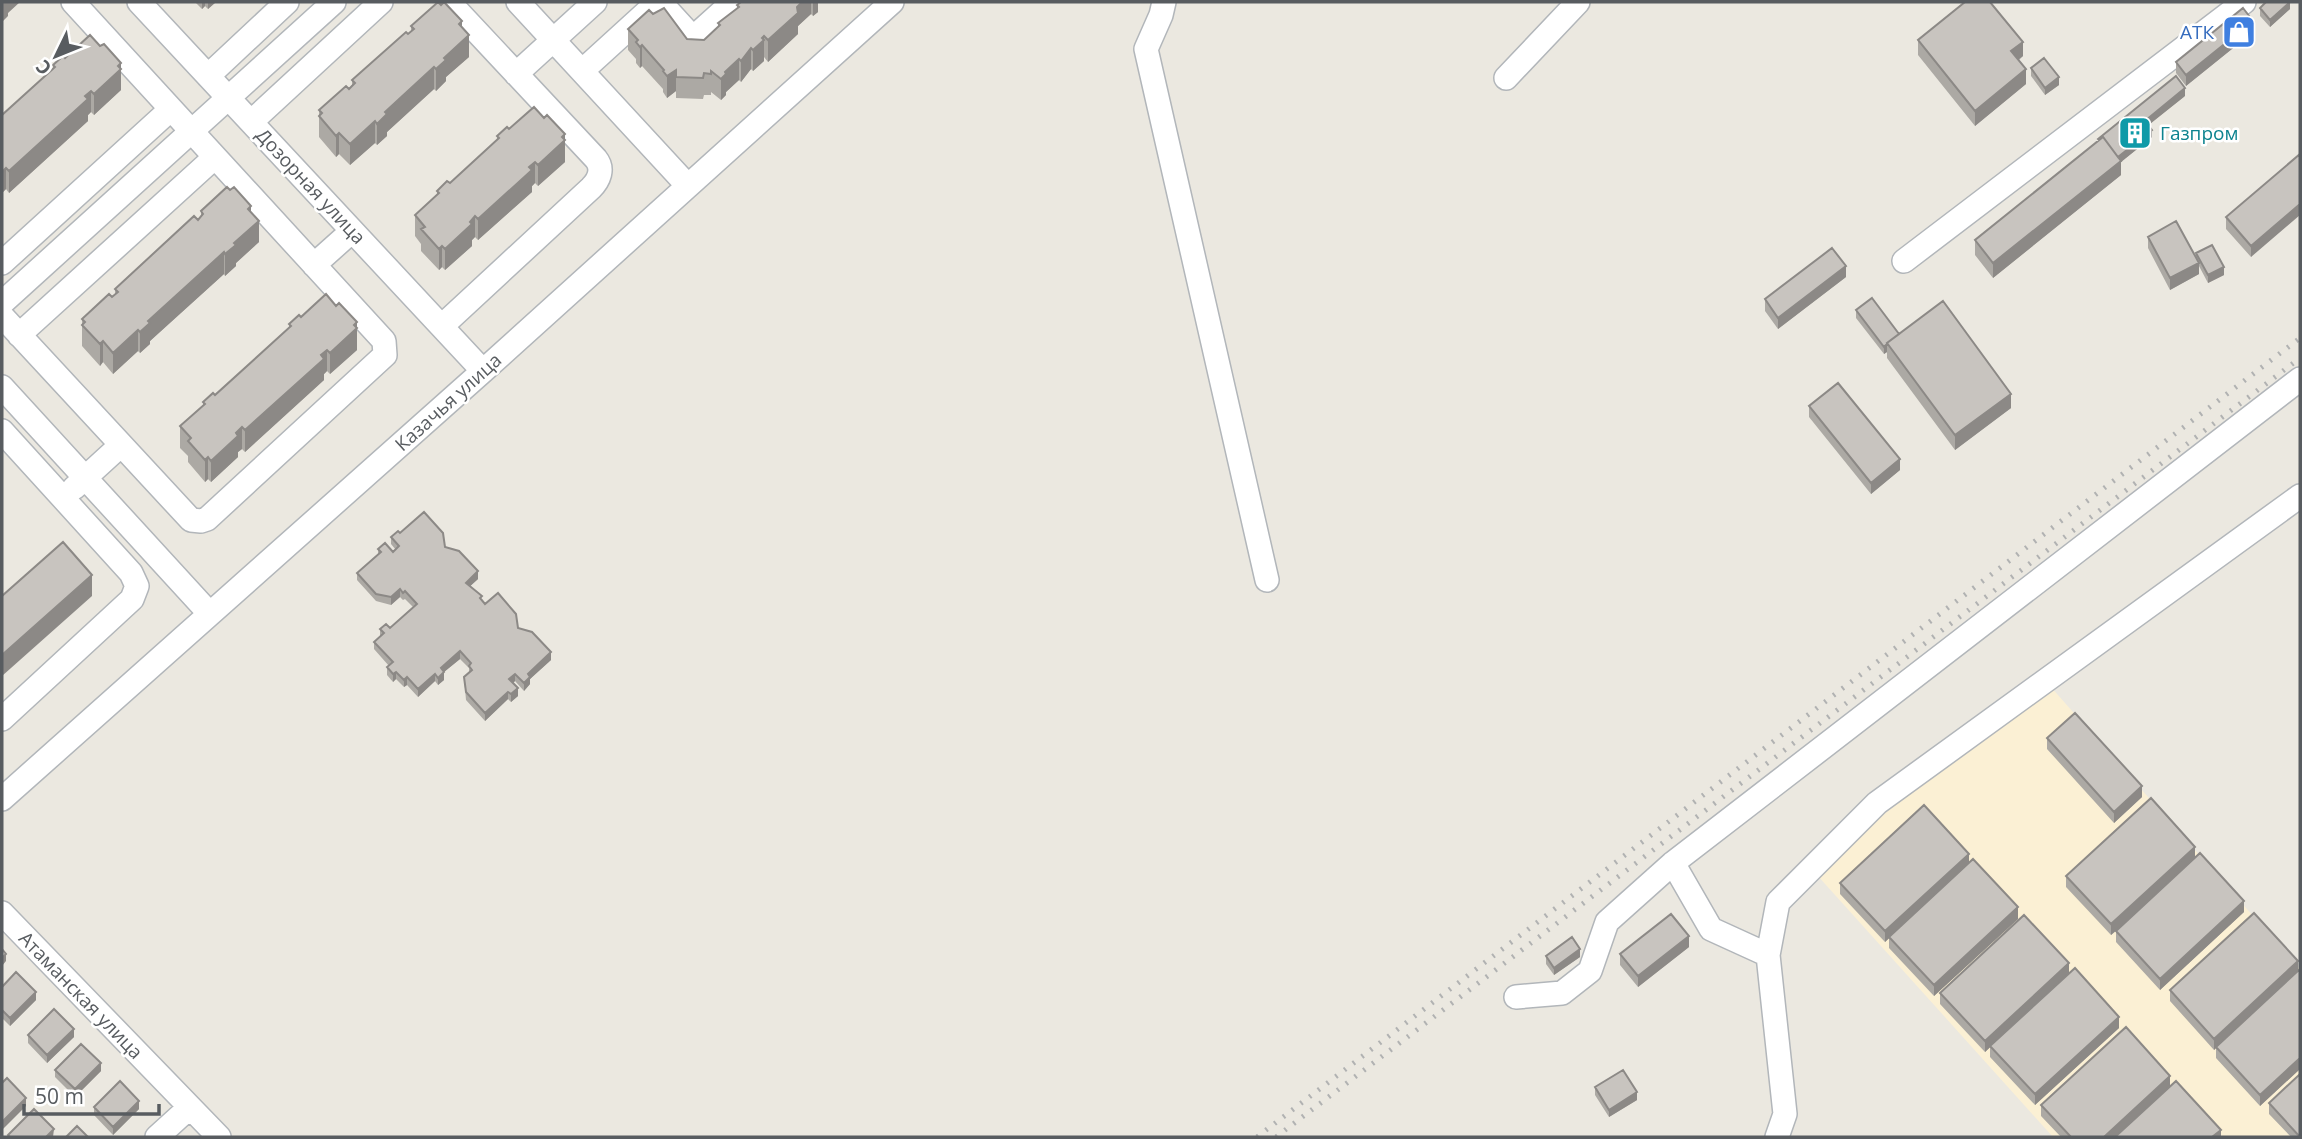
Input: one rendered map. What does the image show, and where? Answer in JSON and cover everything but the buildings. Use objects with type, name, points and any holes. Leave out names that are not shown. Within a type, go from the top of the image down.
[{"type":"street","name":"Дозорная улица","points":[[139,2],[483,371]]},
{"type":"street","points":[[208,76],[287,2]]},
{"type":"street","points":[[2,303],[334,2]]},
{"type":"street","points":[[251,122],[381,2]]},
{"type":"street","points":[[442,326],[592,188],[599,176],[596,159],[449,2]]},
{"type":"street","points":[[518,2],[688,186]]},
{"type":"street","points":[[516,74],[595,2]]},
{"type":"street","points":[[582,71],[659,2],[693,38],[733,2]]},
{"type":"street","name":"Казачья улица","points":[[2,799],[892,2]]},
{"type":"street","points":[[1164,2],[1146,49],[1267,580]]},
{"type":"street","points":[[1506,78],[1578,2]]},
{"type":"street","points":[[1904,261],[2244,2]]},
{"type":"street","points":[[2,316],[191,520],[201,521],[207,519],[382,360],[386,350],[384,341],[191,132],[79,4]]},
{"type":"street","points":[[2,262],[171,109]]},
{"type":"street","points":[[19,335],[215,157]]},
{"type":"street","points":[[314,265],[352,231]]},
{"type":"street","points":[[1516,997],[1562,993],[1590,971],[1608,922],[1673,863],[2300,379]]},
{"type":"street","points":[[2,387],[211,614]]},
{"type":"street","points":[[2,431],[131,573],[137,586],[137,592],[132,599],[2,719]]},
{"type":"street","points":[[62,498],[121,445]]},
{"type":"street","points":[[1777,1137],[1786,1114],[1768,954],[1778,902],[1877,803],[2300,496]]},
{"type":"street","points":[[1673,863],[1711,929],[1768,954]]},
{"type":"street","name":"Атаманская улица","points":[[2,914],[219,1137]]},
{"type":"street","points":[[157,1137],[190,1107]]},
{"type":"shaded area","points":[[2050,686],[2300,969],[2300,1137],[2053,1137],[1808,865]]},
{"type":"railway","points":[[1257,1137],[2300,338]]},
{"type":"railway","points":[[1276,1137],[2300,358]]},
{"type":"place","name":"АТК","points":[[2239,32]]},
{"type":"place","name":"Газпром","points":[[2135,133]]}]
